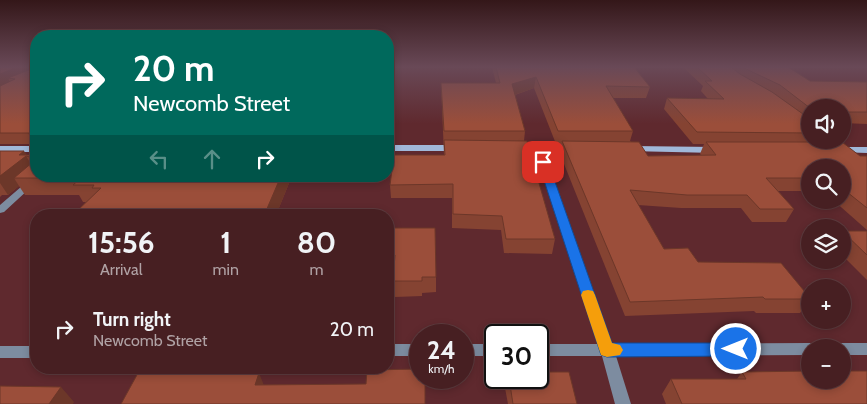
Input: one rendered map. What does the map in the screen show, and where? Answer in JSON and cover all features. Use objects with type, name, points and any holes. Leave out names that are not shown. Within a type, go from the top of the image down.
[{"type":"main road","points":[[394,148],[463,148]]},
{"type":"main road","points":[[510,148],[587,148]]},
{"type":"main road","points":[[616,148],[725,150]]},
{"type":"main road","points":[[0,149],[30,150]]},
{"type":"main road","points":[[831,149],[867,150]]},
{"type":"street","points":[[538,147],[607,350],[623,404]]},
{"type":"street","points":[[0,210],[32,182]]},
{"type":"street","points":[[549,350],[801,349]]},
{"type":"street","points":[[851,349],[867,349]]},
{"type":"street","points":[[394,350],[409,350]]},
{"type":"street","points":[[0,352],[30,352]]},
{"type":"building","points":[[0,86],[30,86],[30,137],[29,133],[0,133]]},
{"type":"building","points":[[441,86],[513,86],[525,131],[444,131]]},
{"type":"building","points":[[540,86],[649,86],[650,87],[606,86],[633,131],[558,131]]},
{"type":"building","points":[[710,86],[761,86],[801,113],[801,133],[697,132],[667,98],[724,99]]},
{"type":"building","points":[[781,86],[867,86],[867,112],[851,112],[851,99],[801,99],[801,101]]},
{"type":"building","points":[[444,140],[527,141],[555,239],[506,239],[502,216],[453,214],[453,184],[390,185],[390,182],[394,182],[394,155],[445,155]]},
{"type":"building","points":[[562,141],[639,142],[648,156],[716,155],[706,142],[801,142],[801,149],[851,149],[860,156],[867,156],[867,208],[851,195],[851,159],[801,159],[801,178],[766,178],[794,209],[760,209],[747,195],[687,195],[630,190],[664,249],[688,248],[698,262],[781,263],[801,287],[801,299],[765,299],[763,297],[630,302]]},
{"type":"building","points":[[0,151],[24,151],[19,155],[30,155],[30,157],[26,156],[0,176]]},
{"type":"building","points":[[30,164],[30,178],[14,178]]},
{"type":"building","points":[[76,182],[278,182],[267,209],[79,209],[101,188],[92,188],[94,185],[73,185]]},
{"type":"building","points":[[394,228],[435,228],[436,277],[422,277],[422,281],[394,281]]},
{"type":"building","points":[[851,231],[867,231],[867,255],[851,240]]},
{"type":"building","points":[[394,369],[409,369],[409,389],[425,389],[425,404],[121,404],[137,374],[259,374],[255,385],[366,384],[367,374],[394,374]]},
{"type":"building","points":[[801,371],[801,389],[851,389],[851,371],[867,371],[867,404],[682,404],[671,379],[746,379],[742,372]]},
{"type":"building","points":[[549,372],[569,372],[577,404],[513,404],[511,389],[549,389]]},
{"type":"building","points":[[0,386],[61,387],[49,404],[0,404]]},
{"type":"slow traffic","points":[[588,295],[607,350],[615,350]]},
{"type":"route","points":[[543,162],[607,350],[736,349]]}]
